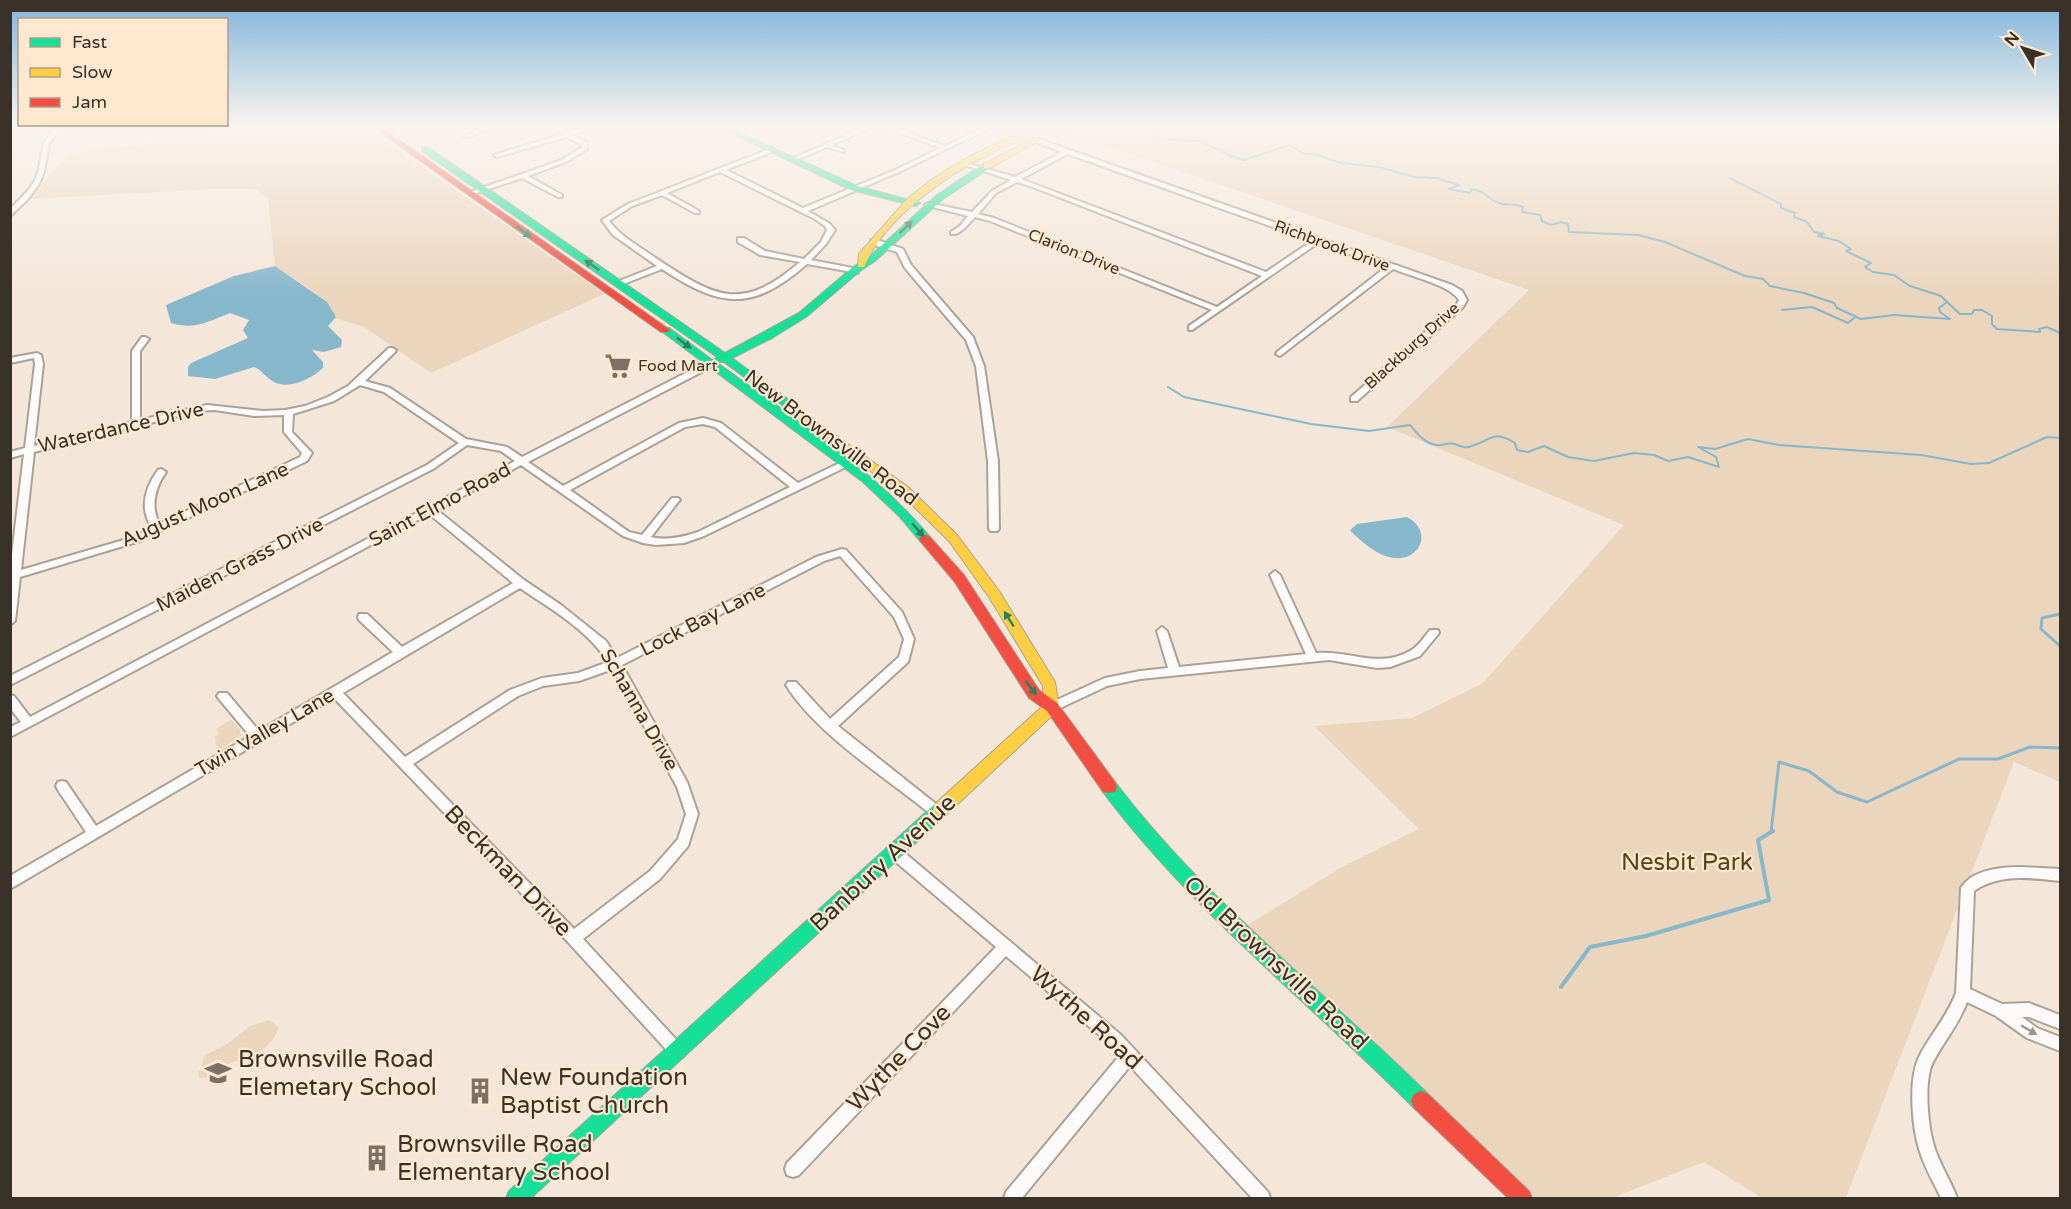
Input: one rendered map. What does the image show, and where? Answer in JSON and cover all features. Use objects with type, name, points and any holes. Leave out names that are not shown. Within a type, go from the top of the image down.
[{"type":"main road","name":"New Brownsville Road","points":[[463,181],[618,283],[726,358],[879,469],[911,497],[952,538],[994,594],[1050,686],[1052,707]]},
{"type":"main road","name":"New Brownsville Road","points":[[465,181],[848,463],[883,494],[929,541],[959,578],[1034,694],[1052,707]]},
{"type":"main road","points":[[839,181],[854,188],[928,205]]},
{"type":"main road","name":"Saint Elmo Road","points":[[712,363],[726,358],[796,319],[828,296],[858,268],[880,243],[910,201],[935,181]]},
{"type":"main road","name":"Saint Elmo Road","points":[[880,243],[959,181]]},
{"type":"main road","name":"Banbury Avenue","points":[[516,1198],[1052,707]]},
{"type":"main road","name":"Old Brownsville Road","points":[[1052,707],[1121,805],[1173,866],[1238,931],[1345,1027],[1522,1198]]},
{"type":"street","points":[[10,214],[37,181]]},
{"type":"street","points":[[478,191],[507,181]]},
{"type":"street","points":[[534,181],[560,196]]},
{"type":"street","points":[[691,181],[621,209],[605,220],[611,231],[702,291],[717,296],[736,298],[759,294],[776,286],[806,262],[828,237],[831,230],[828,225],[741,181]]},
{"type":"street","points":[[802,211],[869,181]]},
{"type":"street","points":[[953,233],[994,192],[1013,181]]},
{"type":"street","points":[[1019,181],[1267,275]]},
{"type":"street","name":"Richbrook Drive","points":[[1153,181],[1459,293]]},
{"type":"street","points":[[661,192],[698,212]]},
{"type":"street","name":"Clarion Drive","points":[[928,205],[1001,222],[1218,310]]},
{"type":"street","points":[[741,240],[763,253],[806,262],[858,268]]},
{"type":"street","points":[[1192,328],[1317,240]]},
{"type":"street","points":[[880,243],[900,251],[908,266],[970,339],[981,366],[993,461],[994,529]]},
{"type":"street","points":[[618,283],[663,266]]},
{"type":"street","points":[[1280,354],[1391,267]]},
{"type":"street","name":"Blackburg Drive","points":[[1354,399],[1460,304],[1463,300],[1459,293]]},
{"type":"street","points":[[734,307],[736,298]]},
{"type":"street","points":[[136,423],[136,351],[145,339]]},
{"type":"street","name":"Waterdance Drive","points":[[10,455],[208,406],[227,407],[255,414],[290,412],[330,399],[358,382],[392,350]]},
{"type":"street","points":[[10,361],[38,355],[39,364],[10,621]]},
{"type":"street","name":"Saint Elmo Road","points":[[10,733],[522,461],[712,363]]},
{"type":"street","points":[[358,382],[387,390],[466,442],[501,448],[626,534],[643,540],[670,542],[701,534],[848,463]]},
{"type":"street","name":"August Moon Lane","points":[[16,575],[127,542],[159,530],[304,459],[307,453],[288,432],[290,412]]},
{"type":"street","points":[[563,490],[678,427],[704,421],[722,427],[798,488]]},
{"type":"street","name":"Maiden Grass Drive","points":[[10,681],[424,470],[466,442]]},
{"type":"street","points":[[159,530],[152,519],[150,496],[152,485],[161,472]]},
{"type":"street","points":[[643,540],[675,500]]},
{"type":"street","name":"Schanna Drive","points":[[430,510],[520,583],[594,637],[615,664],[683,786],[692,814],[684,842],[655,875],[573,938]]},
{"type":"street","name":"Lock Bay Lane","points":[[405,763],[514,693],[542,682],[579,677],[615,664],[820,559],[842,552],[898,615],[909,639],[903,659],[830,726]]},
{"type":"street","points":[[1275,575],[1313,658]]},
{"type":"street","name":"Twin Valley Lane","points":[[10,883],[520,583]]},
{"type":"street","points":[[363,617],[401,653]]},
{"type":"street","points":[[1162,631],[1175,671]]},
{"type":"street","name":"Banbury Avenue","points":[[1052,707],[1105,682],[1175,671],[1329,656],[1377,664],[1390,663],[1416,653],[1434,633]]},
{"type":"street","points":[[792,685],[808,706],[830,726],[937,812]]},
{"type":"street","name":"Beckman Drive","points":[[335,692],[573,938],[678,1052]]},
{"type":"street","points":[[223,696],[258,737]]},
{"type":"street","points":[[10,699],[28,723]]},
{"type":"street","points":[[62,786],[94,834]]},
{"type":"street","name":"Wythe Road","points":[[895,853],[1098,1024],[1130,1054],[1261,1198]]},
{"type":"street","points":[[1949,1198],[1927,1151],[1919,1086],[1925,1061],[1956,1012],[1963,993],[1968,888],[1984,878],[2000,874],[2049,873],[2061,876]]},
{"type":"street","name":"Wythe Cove","points":[[794,1169],[1005,947]]},
{"type":"street","points":[[1963,993],[2001,1011],[2032,1033],[2061,1044]]},
{"type":"street","points":[[2001,1011],[2029,1010],[2061,1022]]},
{"type":"street","points":[[1012,1198],[1130,1054]]},
{"type":"green space","points":[[45,181],[443,181],[604,294],[431,373],[364,327],[335,318],[319,296],[275,266],[268,198],[254,189],[212,189],[30,199]]},
{"type":"green space","name":"Nesbit Park","points":[[1211,181],[2060,181],[2060,782],[2014,762],[1846,1198],[1762,1198],[1704,1162],[1612,1198],[1525,1198],[1238,931],[1340,868],[1419,829],[1314,726],[1412,718],[1483,683],[1624,525],[1387,427],[1529,290]]},
{"type":"green space","points":[[429,504],[245,603],[46,707]]},
{"type":"green space","points":[[231,719],[240,730],[241,735],[220,750],[215,743],[217,741],[214,737],[219,734],[216,729]]},
{"type":"green space","points":[[269,1020],[279,1027],[271,1042],[262,1050],[252,1057],[235,1061],[212,1075],[200,1078],[198,1075],[205,1055],[227,1044],[250,1026]]},
{"type":"water","points":[[275,266],[327,302],[336,317],[328,326],[342,340],[341,347],[324,352],[312,350],[323,362],[323,368],[312,376],[293,384],[274,382],[254,367],[215,379],[188,376],[188,367],[191,363],[248,338],[243,330],[249,320],[230,313],[201,324],[179,325],[171,323],[166,305],[234,276]]},
{"type":"water","points":[[1407,517],[1416,524],[1421,539],[1415,552],[1408,556],[1389,557],[1379,553],[1350,530],[1357,524]]},
{"type":"waterway","points":[[1447,181],[1459,185],[1449,189],[1470,193],[1472,189],[1476,190],[1499,203],[1523,207],[1522,212],[1540,215],[1542,221],[1551,225],[1561,222],[1568,224],[1569,232],[1638,235],[1665,242],[1745,276],[1763,279],[1770,286],[1804,293],[1834,303],[1837,308],[1861,319],[1894,315],[1950,319],[1940,312],[1939,308],[1947,302]]},
{"type":"waterway","points":[[1736,181],[1781,204],[1781,208],[1795,213],[1794,217],[1807,222],[1814,232],[1824,234],[1818,236],[1839,241],[1851,249],[1846,251],[1871,263],[1865,267],[1873,272],[1894,275],[1910,286],[1941,296],[1947,302]]},
{"type":"waterway","points":[[1947,302],[1960,314],[1972,314],[1974,310],[1982,310],[1992,316],[1992,324],[1997,329],[2040,332],[2039,329],[2047,327],[2060,333]]},
{"type":"waterway","points":[[1782,310],[1812,307],[1848,323],[1855,317]]},
{"type":"waterway","points":[[1168,387],[1184,397],[1311,424],[1369,431],[1410,425],[1421,437],[1432,444],[1452,444],[1465,447],[1497,436],[1515,443],[1517,450],[1528,452],[1544,446],[1568,457],[1594,461],[1634,453],[1654,455],[1668,461],[1688,457],[1719,467],[1716,457],[1698,447],[1715,449],[1748,439],[1779,445],[1921,455],[1971,464],[1989,463],[2047,437],[2060,438]]},
{"type":"waterway","points":[[2060,614],[2042,618],[2041,629],[2060,646]]},
{"type":"waterway","points":[[1771,832],[1779,762],[1809,771],[1837,792],[1867,802],[1959,759],[1998,759],[2030,747],[2060,748]]},
{"type":"waterway","points":[[1561,987],[1590,947],[1646,936],[1769,900],[1758,840],[1773,831]]},
{"type":"traffic: fast","points":[[472,181],[726,358],[797,411]]},
{"type":"traffic: fast","points":[[840,181],[854,188],[916,203]]},
{"type":"traffic: fast","points":[[719,360],[768,336],[802,315],[856,269],[872,259],[912,221],[962,181]]},
{"type":"traffic: fast","points":[[665,330],[867,479],[904,514],[925,539]]},
{"type":"traffic: fast","points":[[1109,787],[1134,820],[1189,882],[1352,1033],[1421,1101]]},
{"type":"traffic: fast","points":[[516,1198],[941,809]]},
{"type":"traffic: slow","points":[[861,265],[862,256],[886,228],[910,201],[935,181]]},
{"type":"traffic: slow","points":[[797,411],[904,490],[953,538],[994,594],[1050,686],[1052,707]]},
{"type":"traffic: slow","points":[[941,809],[1052,707]]},
{"type":"traffic: jam","points":[[454,181],[665,330]]},
{"type":"traffic: jam","points":[[925,539],[959,578],[1034,694],[1052,707],[1109,787]]},
{"type":"traffic: jam","points":[[1421,1101],[1522,1198]]},
{"type":"place","name":"Food Mart","points":[[618,366]]},
{"type":"place","name":"Brownsville Road Elemetary School","points":[[218,1073]]},
{"type":"place","name":"New Foundation Baptist Church","points":[[480,1091]]},
{"type":"place","name":"Brownsville Road Elementary School","points":[[377,1158]]}]
